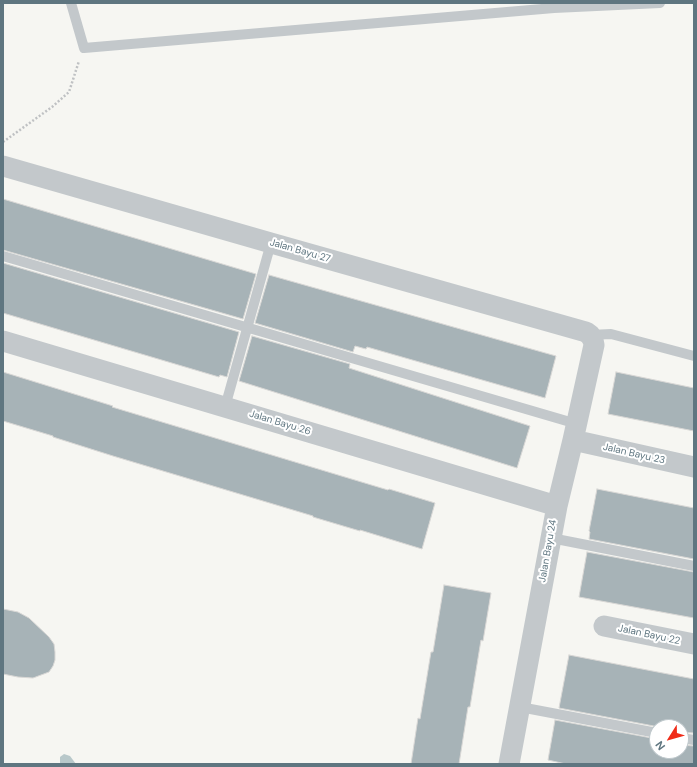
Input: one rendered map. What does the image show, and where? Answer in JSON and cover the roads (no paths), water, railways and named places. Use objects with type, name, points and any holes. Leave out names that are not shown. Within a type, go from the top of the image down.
[{"type":"street","name":"Jalan Bayu 27","points":[[3,166],[586,332],[592,338]]},
{"type":"street","name":"Jalan Bayu 24","points":[[509,764],[557,506],[594,346],[592,338]]},
{"type":"street","name":"Jalan Bayu 26","points":[[3,341],[557,506]]},
{"type":"street","name":"Jalan Bayu 23","points":[[575,432],[694,468]]},
{"type":"street","name":"Jalan Bayu 22","points":[[604,626],[694,644]]},
{"type":"lane","points":[[71,3],[84,48],[554,6],[660,3]]},
{"type":"lane","points":[[225,407],[271,243]]},
{"type":"lane","points":[[3,256],[247,328],[575,432]]},
{"type":"lane","points":[[592,338],[611,334],[694,356]]},
{"type":"lane","points":[[551,538],[694,566]]},
{"type":"lane","points":[[520,707],[649,731]]}]
